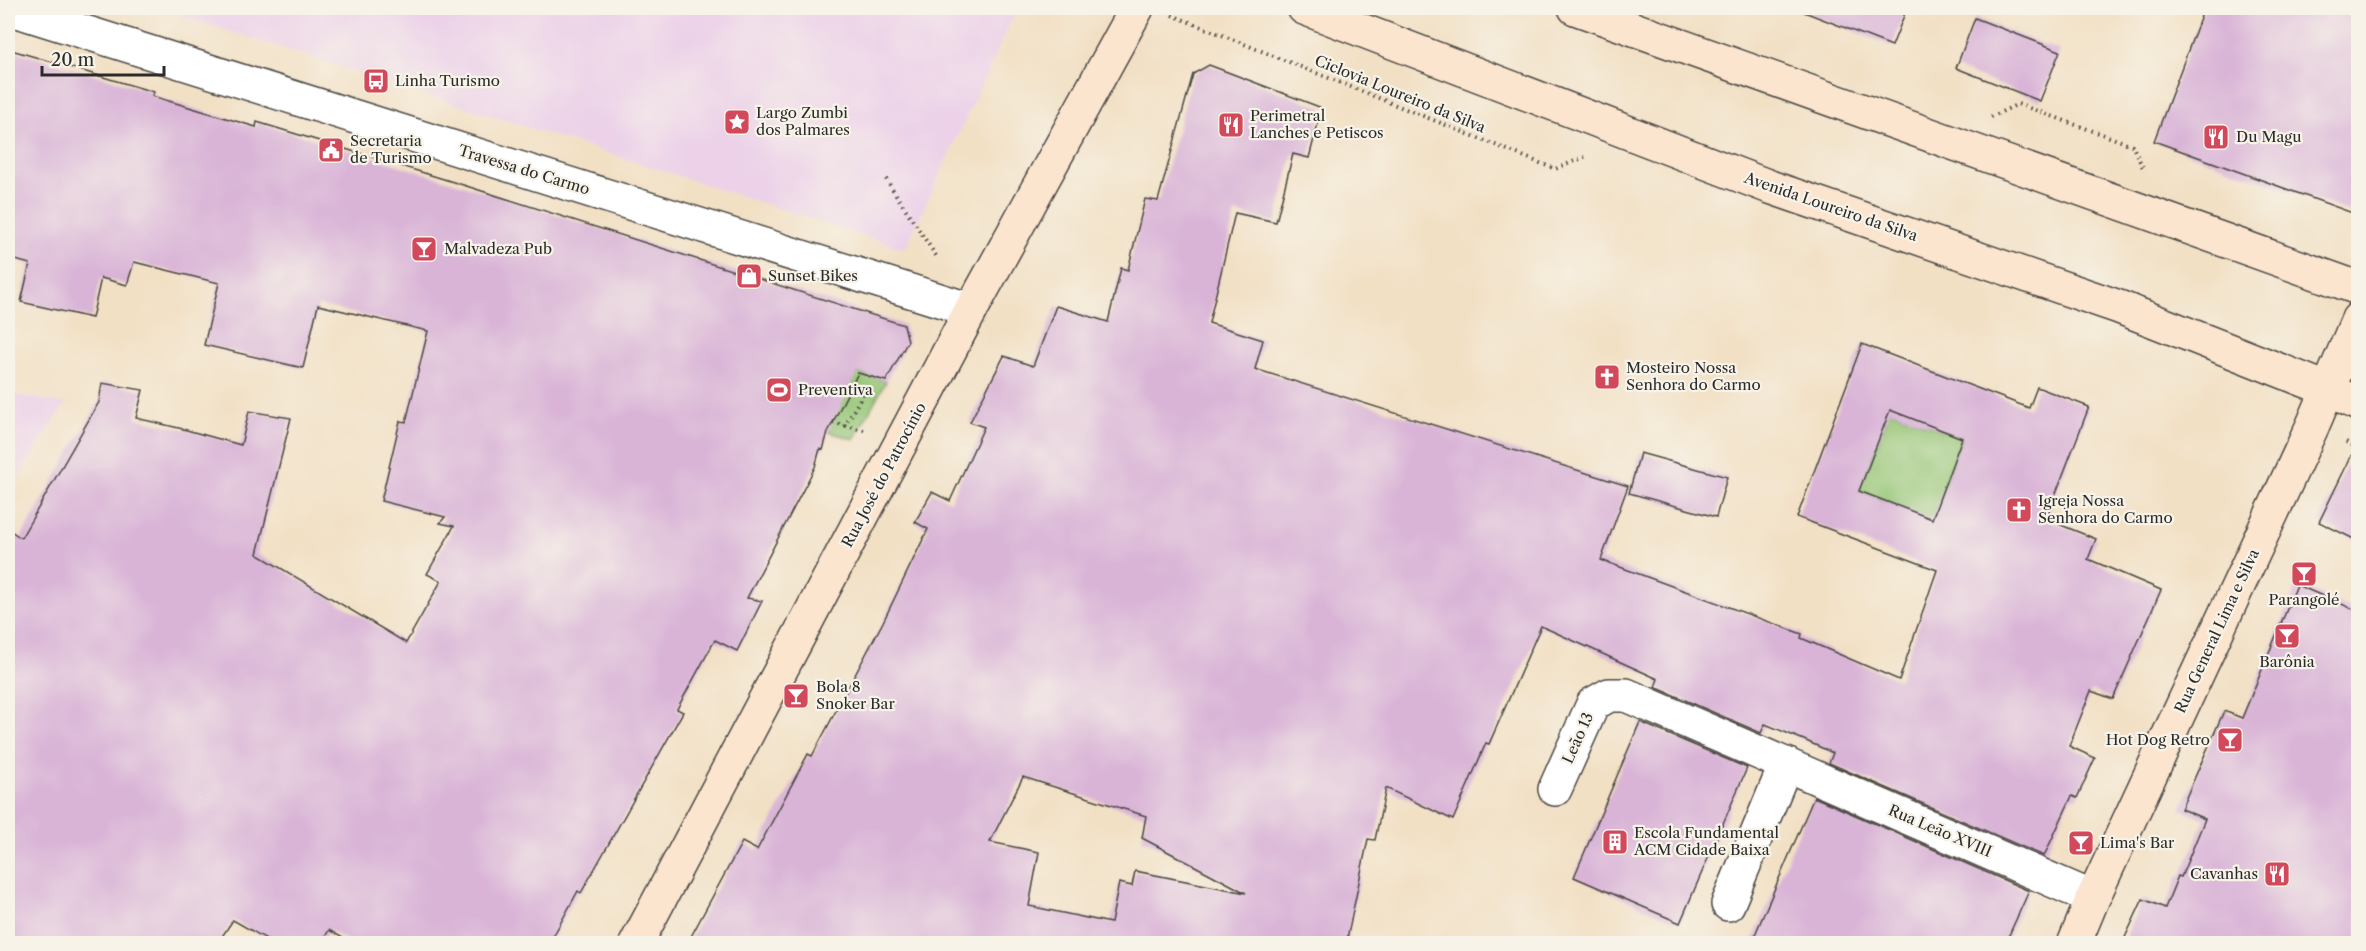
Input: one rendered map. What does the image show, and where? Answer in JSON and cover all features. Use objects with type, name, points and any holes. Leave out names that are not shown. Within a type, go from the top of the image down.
[{"type":"main road","name":"Avenida Loureiro da Silva","points":[[1304,8],[1770,187],[2119,307],[2327,389],[2358,404]]},
{"type":"main road","points":[[1575,8],[2358,288]]},
{"type":"main road","name":"Rua José do Patrocínio","points":[[636,944],[971,310],[1151,10]]},
{"type":"main road","name":"Rua General Lima e Silva","points":[[2074,944],[2093,897],[2298,455],[2358,319]]},
{"type":"main road","points":[[2298,455],[2331,420],[2358,412]]},
{"type":"street","name":"Travessa do Carmo","points":[[8,8],[971,310]]},
{"type":"street","name":"Rua Leão XVIII","points":[[1609,695],[1626,695],[2093,897]]},
{"type":"street","name":"Leão 13","points":[[1555,789],[1593,704],[1609,695]]},
{"type":"street","points":[[1728,903],[1786,764]]},
{"type":"path","name":"Ciclovia Loureiro da Silva","points":[[1151,10],[1556,170],[1635,135]]},
{"type":"path","points":[[1945,140],[2018,104],[2132,145],[2168,219]]},
{"type":"path","points":[[886,179],[940,263]]},
{"type":"path","points":[[845,426],[865,390]]},
{"type":"path","points":[[833,422],[859,429]]},
{"type":"shaded area","name":"Largo Zumbi dos Palmares","points":[[158,8],[1017,8],[905,249]]},
{"type":"shaded area","points":[[8,393],[65,404],[8,492]]},
{"type":"green space","points":[[793,355],[886,381],[854,439],[783,419]]},
{"type":"green space","points":[[1890,410],[1962,438],[1932,519],[1859,491]]},
{"type":"building","points":[[1799,8],[1907,8],[1892,46],[1799,10]]},
{"type":"building","points":[[2204,8],[2358,8],[2358,215],[2154,141]]},
{"type":"building","points":[[1975,18],[2060,51],[2040,101],[1956,68]]},
{"type":"building","points":[[8,49],[154,92],[152,96],[256,127],[257,122],[460,184],[904,325],[908,341],[886,381],[858,373],[828,432],[823,450],[820,449],[815,467],[747,598],[762,601],[737,651],[715,640],[677,709],[683,712],[581,893],[578,891],[549,944],[353,944],[329,930],[321,944],[275,944],[233,920],[217,944],[8,944],[8,529],[21,538],[99,402],[102,383],[143,390],[136,418],[241,445],[249,411],[291,418],[257,554],[406,643],[441,581],[427,574],[454,526],[440,523],[445,517],[381,501],[400,421],[406,422],[428,331],[318,305],[303,368],[204,345],[219,283],[134,262],[127,285],[101,278],[92,318],[21,302],[30,264],[8,258]]},
{"type":"building","points":[[1209,65],[1322,108],[1309,158],[1293,154],[1276,222],[1235,213],[1209,323],[1263,340],[1255,369],[1628,486],[1601,560],[1802,634],[1801,638],[1899,680],[1937,570],[1797,517],[1862,344],[2029,408],[2037,387],[2089,407],[2046,519],[2096,539],[2088,559],[2161,590],[2113,699],[2091,691],[2069,746],[2095,758],[2077,798],[2072,796],[2044,856],[1829,763],[1833,753],[1804,740],[1765,724],[1761,733],[1655,687],[1658,679],[1541,626],[1453,820],[1386,788],[1375,840],[1368,839],[1346,944],[687,944],[742,842],[757,850],[808,754],[812,756],[883,622],[928,529],[915,522],[932,492],[950,501],[984,427],[970,422],[1004,356],[1033,366],[1056,306],[1108,322],[1121,268],[1128,270],[1145,199],[1158,201],[1193,74]],"holes":[[[1890,410],[1962,438],[1932,519],[1859,491]],[[1023,777],[1146,816],[1142,838],[1246,893],[1135,871],[1132,886],[1119,883],[1111,923],[1029,906],[1039,852],[990,842]]]},
{"type":"building","points":[[2358,442],[2358,541],[2319,522]]},
{"type":"building","points":[[1640,453],[1727,477],[1716,517],[1629,493]]},
{"type":"building","points":[[2297,585],[2358,611],[2358,944],[2122,944],[2143,899],[2165,908],[2178,876],[2181,877],[2205,819],[2181,809],[2224,711],[2242,718]]},
{"type":"building","name":"Escola Fundamental ACM Cidade Baixa","points":[[1640,722],[1747,768],[1680,923],[1574,877]]},
{"type":"building","points":[[1814,797],[2029,891],[2005,944],[1751,944]]},
{"type":"place","name":"Linha Turismo","points":[[376,81]]},
{"type":"place","name":"Largo Zumbi dos Palmares","points":[[737,122]]},
{"type":"place","name":"Perimetral Lanches e Petiscos","points":[[1231,125]]},
{"type":"place","name":"Du Magu","points":[[2216,137]]},
{"type":"place","name":"Secretaria de Turismo","points":[[331,150]]},
{"type":"place","name":"Malvadeza Pub","points":[[424,249]]},
{"type":"place","name":"Sunset Bikes","points":[[749,276]]},
{"type":"place","name":"Mosteiro Nossa Senhora do Carmo","points":[[1607,377]]},
{"type":"place","name":"Preventiva","points":[[779,390]]},
{"type":"place","name":"Igreja Nossa Senhora do Carmo","points":[[2019,510]]},
{"type":"place","name":"Parangolé","points":[[2304,574]]},
{"type":"place","name":"Barônia","points":[[2287,636]]},
{"type":"place","name":"Bola 8 Snoker Bar","points":[[796,696]]},
{"type":"place","name":"Hot Dog Retro","points":[[2230,740]]},
{"type":"place","name":"Escola Fundamental ACM Cidade Baixa","points":[[1615,842]]},
{"type":"place","name":"Lima's Bar","points":[[2081,843]]},
{"type":"place","name":"Cavanhas","points":[[2277,874]]}]
